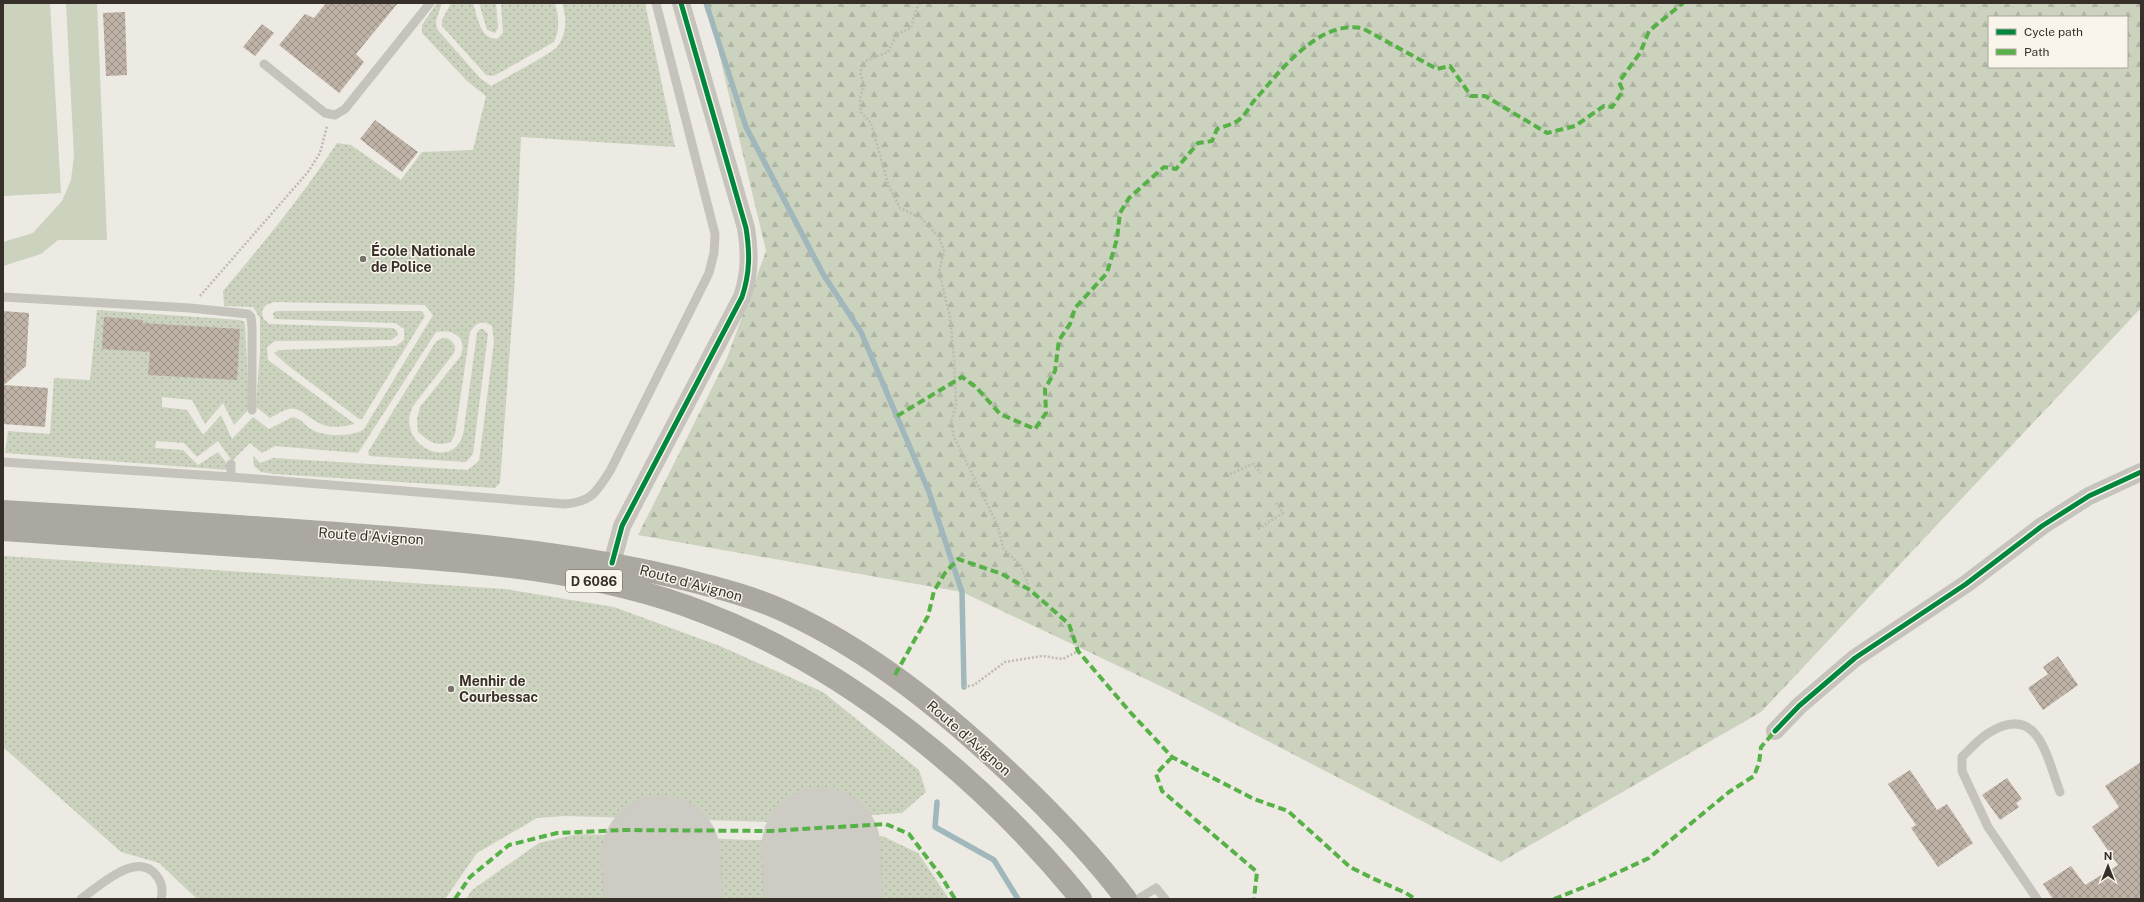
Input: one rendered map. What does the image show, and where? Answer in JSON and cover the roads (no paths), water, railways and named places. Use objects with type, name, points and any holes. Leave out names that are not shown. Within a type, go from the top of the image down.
[{"type":"main road","name":"Route d'Avignon","points":[[3,511],[336,533],[475,544],[612,563],[740,594],[783,610],[863,653],[894,674],[991,756],[1052,815],[1126,899]]},
{"type":"main road","name":"Route d'Avignon","points":[[3,530],[375,555],[496,566],[612,585],[650,594],[704,612],[751,632],[803,659],[893,718],[1004,816],[1081,899]]},
{"type":"street","points":[[612,563],[622,526],[742,297],[748,277],[750,252],[746,228],[681,3]]},
{"type":"street","points":[[1775,731],[1799,706],[1855,658],[1983,572],[2042,526],[2089,496],[2141,472]]},
{"type":"lane","points":[[264,64],[325,112],[335,115],[345,109],[430,3]]},
{"type":"lane","points":[[3,462],[231,477],[565,504],[578,503],[588,500],[598,489],[610,471],[709,274],[714,253],[715,234],[656,3]]},
{"type":"lane","points":[[3,297],[190,308],[242,312],[248,314],[251,318],[252,410]]},
{"type":"lane","points":[[231,464],[231,477]]},
{"type":"lane","points":[[2037,899],[1988,827],[1962,771],[1962,757],[1987,734],[2010,724],[2020,723],[2032,728],[2041,742],[2060,792]]},
{"type":"lane","points":[[81,899],[124,870],[140,867],[148,868],[158,878],[162,886],[162,899]]},
{"type":"lane","points":[[1138,899],[1156,888],[1165,899]]},
{"type":"waterway","points":[[706,3],[746,127],[823,274],[861,332],[929,492],[962,592],[964,687]]},
{"type":"waterway","points":[[937,802],[935,827],[994,860],[1018,899]]},
{"type":"place","name":"École Nationale de Police","points":[[363,259]]},
{"type":"place","name":"Menhir de Courbessac","points":[[451,689]]}]
